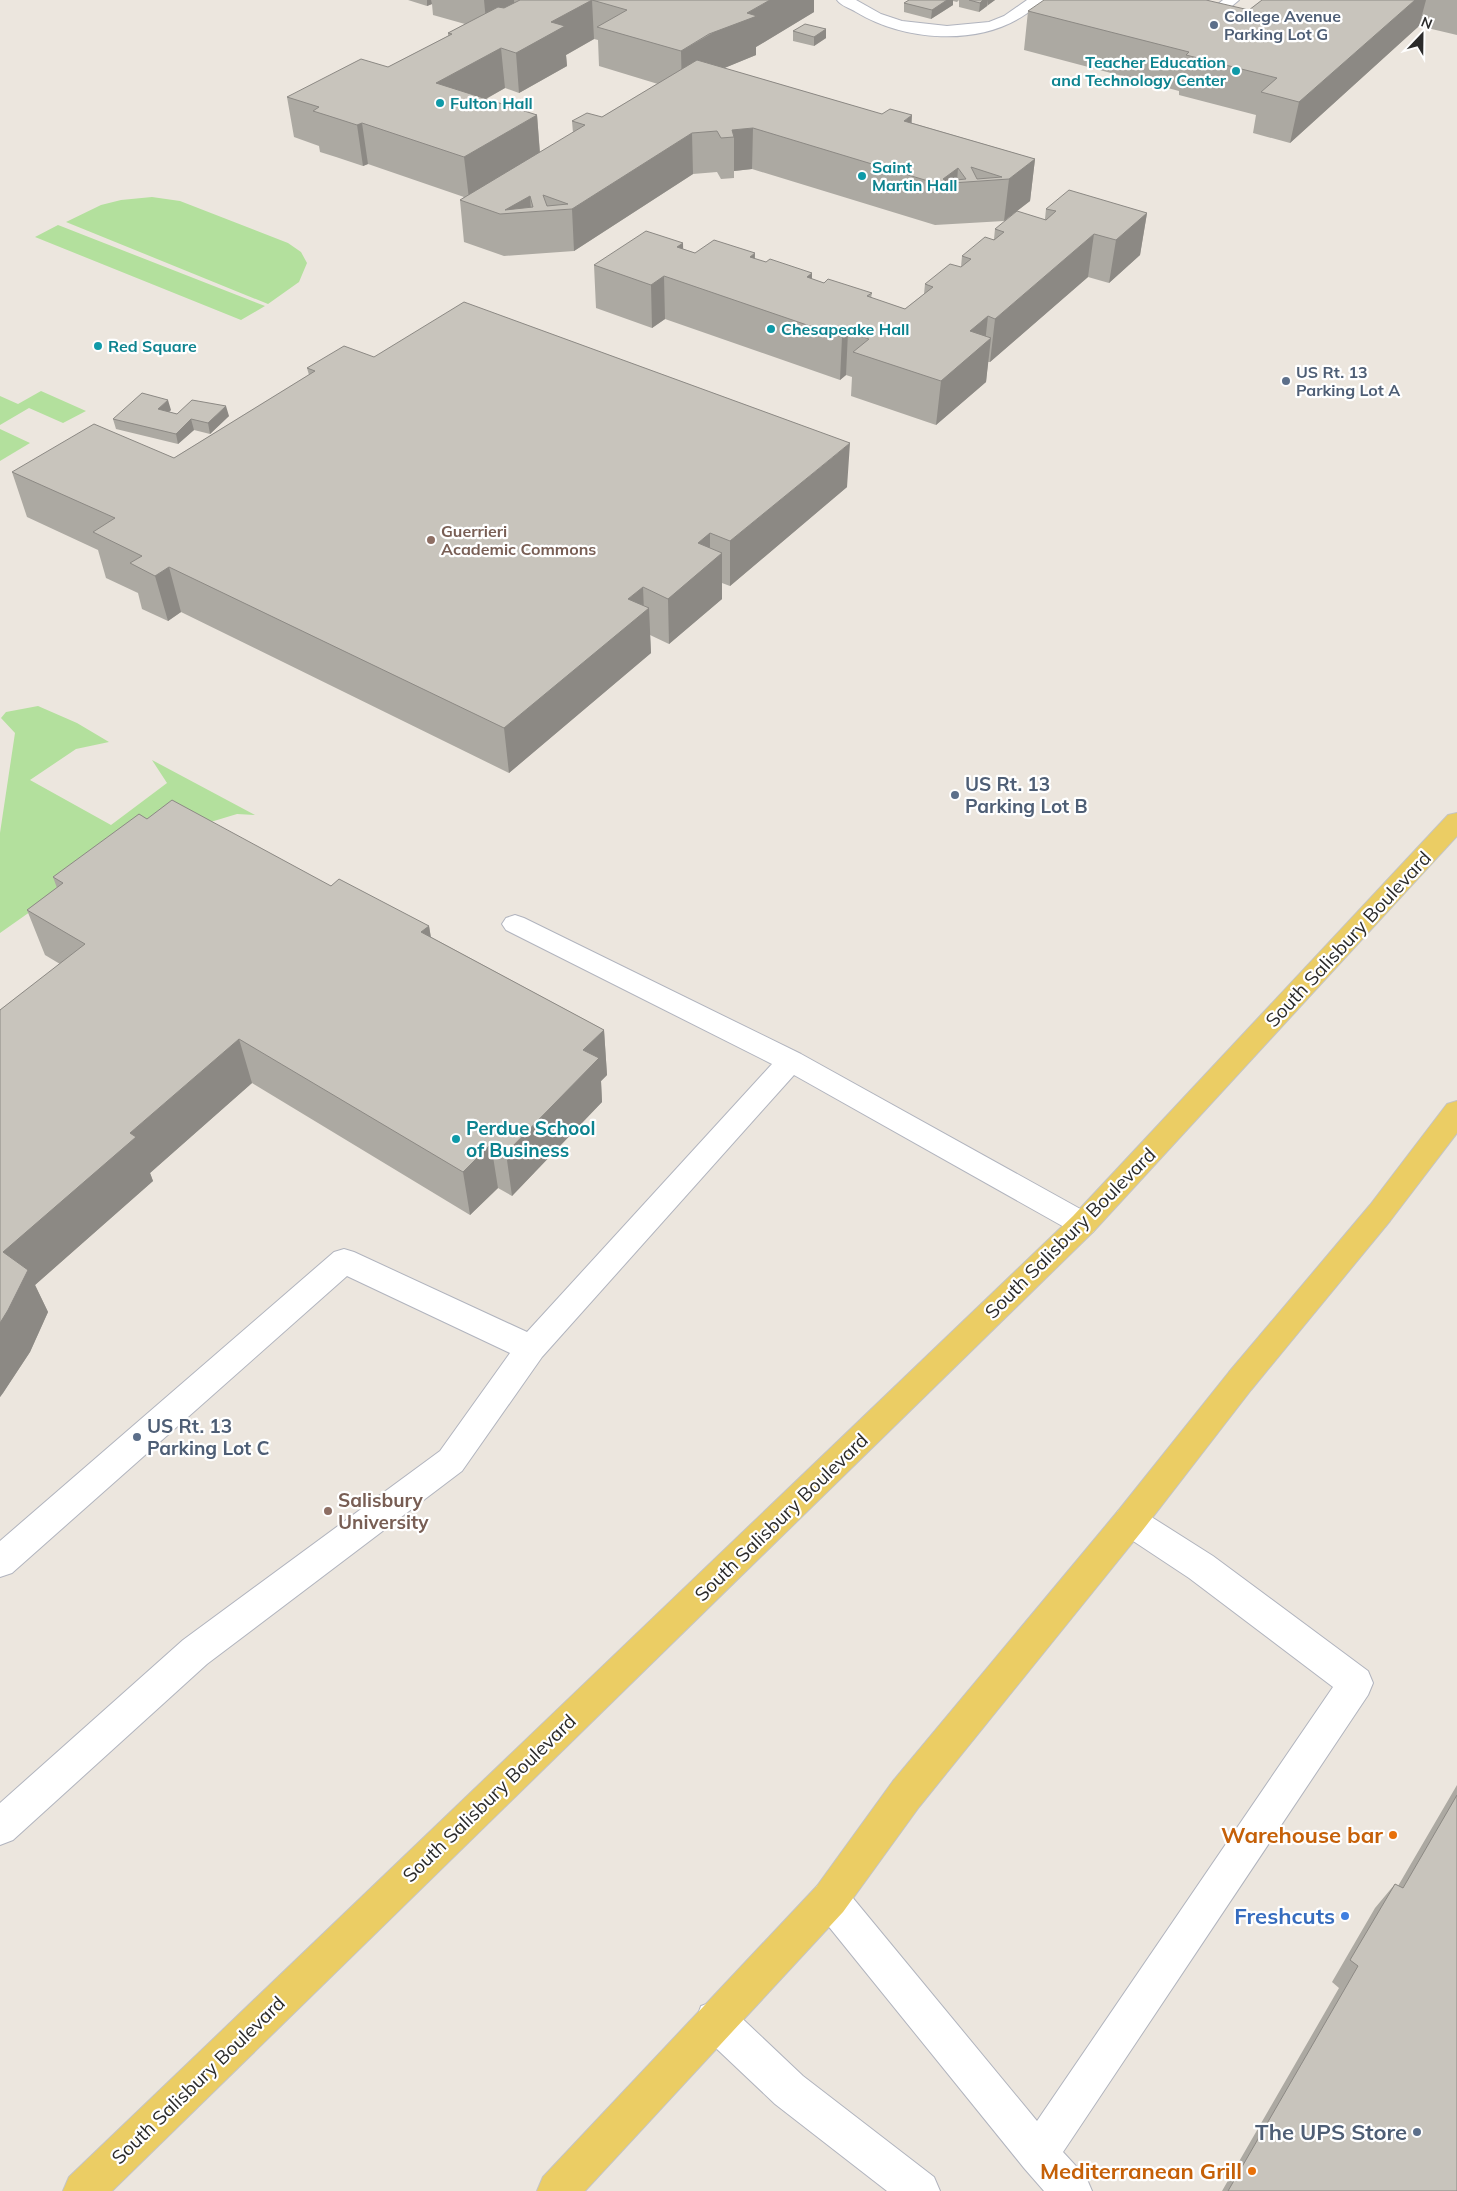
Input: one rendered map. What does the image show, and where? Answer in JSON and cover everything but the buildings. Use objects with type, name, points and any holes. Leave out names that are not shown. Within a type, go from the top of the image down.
[{"type":"main road","name":"South Salisbury Boulevard","points":[[83,2191],[1083,1224],[1457,822]]},
{"type":"main road","points":[[557,2191],[714,2020],[830,1899],[906,1794],[1130,1521],[1240,1381],[1380,1213],[1457,1112]]},
{"type":"lane","points":[[844,0],[857,5],[867,14],[888,22],[916,28],[952,30],[983,29],[1004,22],[1037,0]]},
{"type":"lane","points":[[1180,22],[1199,27],[1232,0]]},
{"type":"lane","points":[[515,924],[791,1061],[1083,1224]]},
{"type":"lane","points":[[0,1827],[195,1652],[451,1461],[531,1348],[791,1061]]},
{"type":"lane","points":[[0,1562],[344,1261],[531,1348]]},
{"type":"lane","points":[[1038,2154],[1356,1683],[1201,1567],[1130,1521]]},
{"type":"lane","points":[[830,1899],[1038,2154],[1072,2191]]},
{"type":"lane","points":[[714,2020],[789,2090],[920,2191]]},
{"type":"green space","points":[[152,197],[180,201],[288,243],[301,252],[307,263],[299,282],[268,304],[66,222],[101,205],[121,200]]},
{"type":"green space","points":[[58,225],[265,306],[241,320],[35,237]]},
{"type":"green space","points":[[41,391],[86,411],[63,423],[29,408],[0,425],[0,396],[18,404]]},
{"type":"green space","points":[[0,429],[30,443],[0,461]]},
{"type":"green space","points":[[38,706],[77,723],[109,742],[76,749],[30,780],[111,825],[167,783],[152,760],[255,815],[237,814],[118,850],[0,933],[0,833],[15,733],[1,718],[6,712]]},
{"type":"place","name":"College Avenue Parking Lot G","points":[[1214,25]]},
{"type":"place","name":"Teacher Education and Technology Center","points":[[1236,71]]},
{"type":"place","name":"Fulton Hall","points":[[440,103]]},
{"type":"place","name":"Saint Martin Hall","points":[[862,176]]},
{"type":"place","name":"Chesapeake Hall","points":[[771,329]]},
{"type":"place","name":"Red Square","points":[[98,346]]},
{"type":"place","name":"US Rt. 13 Parking Lot A","points":[[1286,381]]},
{"type":"place","name":"Guerrieri Academic Commons","points":[[431,540]]},
{"type":"place","name":"US Rt. 13 Parking Lot B","points":[[955,795]]},
{"type":"place","name":"Perdue School of Business","points":[[456,1139]]},
{"type":"place","name":"US Rt. 13 Parking Lot C","points":[[137,1437]]},
{"type":"place","name":"Salisbury University","points":[[328,1511]]},
{"type":"place","name":"Warehouse bar","points":[[1393,1835]]},
{"type":"place","name":"Freshcuts","points":[[1345,1916]]},
{"type":"place","name":"The UPS Store","points":[[1417,2132]]},
{"type":"place","name":"Mediterranean Grill","points":[[1252,2171]]}]
